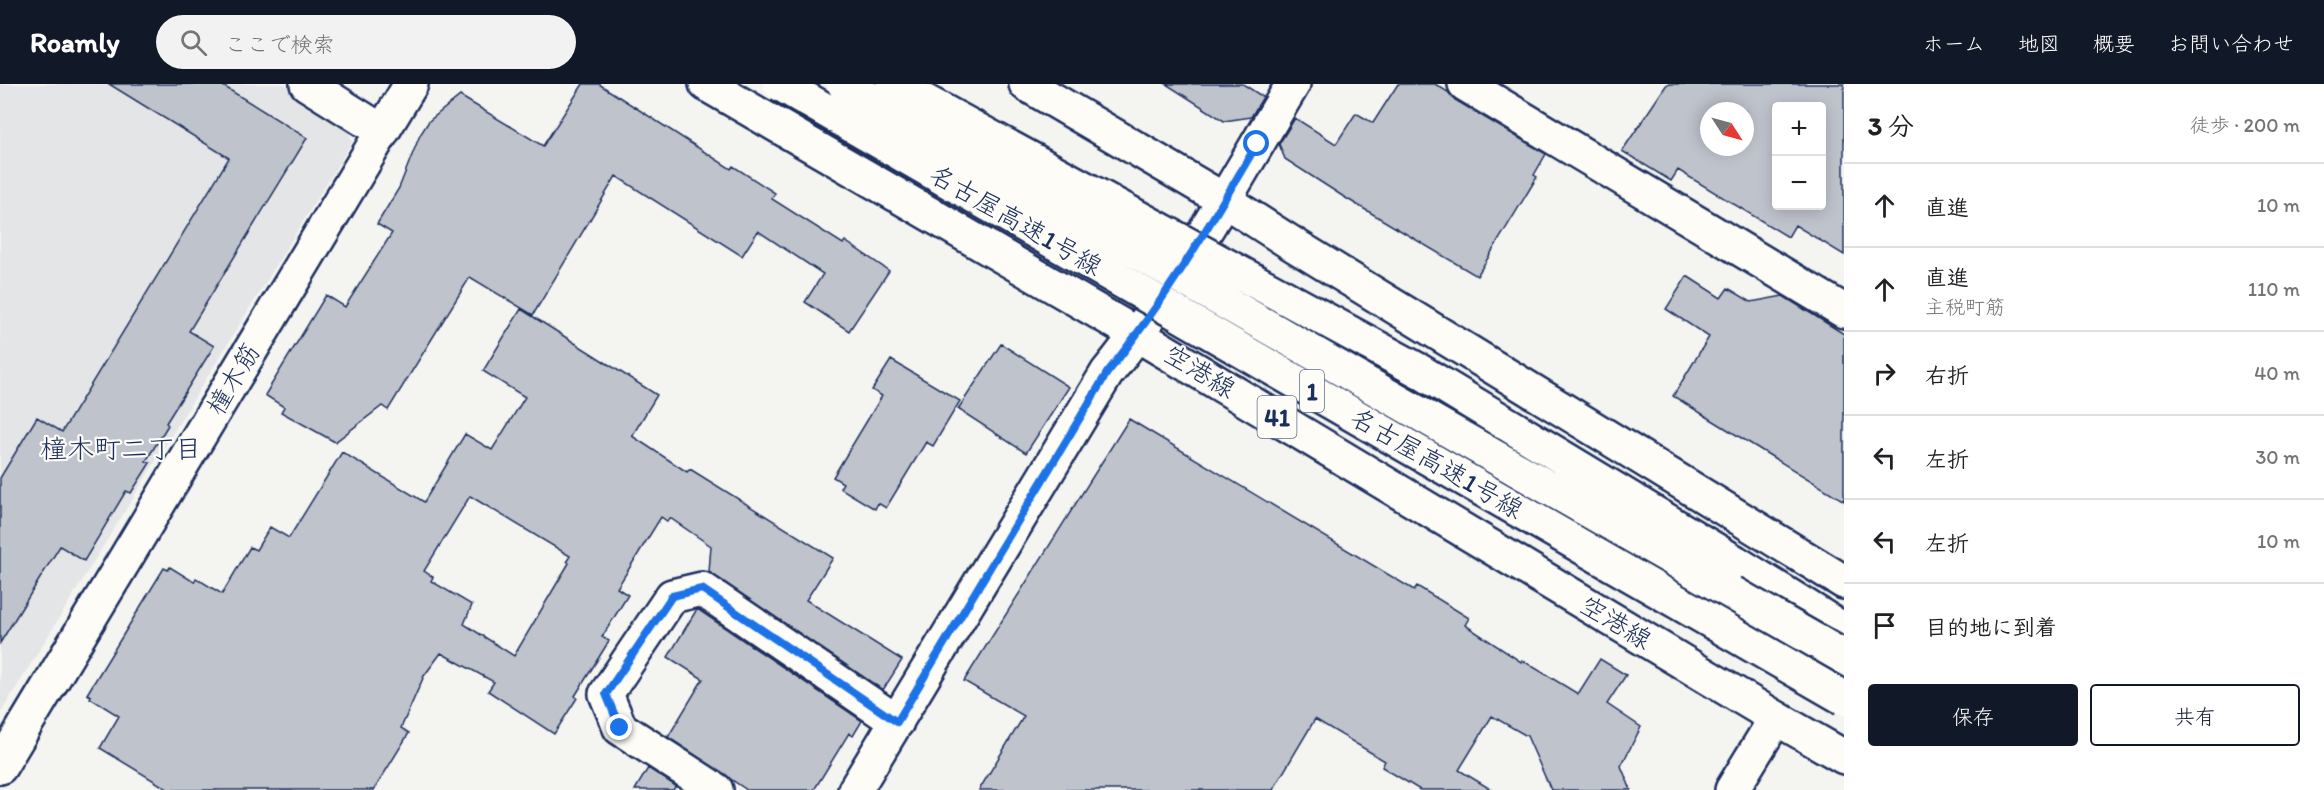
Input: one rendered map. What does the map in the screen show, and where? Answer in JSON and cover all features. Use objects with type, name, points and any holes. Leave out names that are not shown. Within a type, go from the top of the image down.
[{"type":"main road","points":[[307,84],[382,131]]},
{"type":"main road","name":"橦木筋","points":[[0,767],[411,84]]},
{"type":"main road","name":"空港線","points":[[706,84],[1138,335],[1844,757]]},
{"type":"main road","name":"名古屋高速1号線","points":[[780,84],[1844,698]]},
{"type":"main road","name":"名古屋高速1号線","points":[[844,84],[1844,657]]},
{"type":"main road","points":[[893,84],[1418,370],[1844,630]]},
{"type":"main road","points":[[855,790],[1107,373],[1138,335],[1224,200],[1293,84]]},
{"type":"main road","points":[[1465,84],[1844,311]]},
{"type":"main road","points":[[1036,89],[1224,200],[1290,243],[1844,582]]},
{"type":"main road","points":[[716,790],[620,728],[606,694],[672,596],[702,589],[897,722]]},
{"type":"main road","points":[[1732,790],[1776,718]]},
{"type":"shaded area","points":[[0,84],[284,84],[346,123],[352,142],[0,714]]},
{"type":"building","points":[[109,84],[220,84],[307,138],[189,331],[214,346],[166,423],[168,425],[146,461],[150,463],[131,493],[126,491],[84,561],[60,546],[0,643],[0,478],[37,417],[62,432],[229,158]]},
{"type":"building","points":[[583,84],[599,84],[731,169],[733,166],[775,193],[772,199],[843,244],[845,241],[889,271],[849,331],[805,302],[823,274],[758,231],[742,256],[616,176],[533,315],[470,277],[388,410],[382,406],[335,442],[281,412],[284,407],[265,395],[326,295],[345,307],[392,233],[377,224],[399,188],[420,135],[429,121],[460,96],[543,146]]},
{"type":"building","points":[[1166,84],[1243,84],[1263,97],[1251,117],[1224,121]]},
{"type":"building","points":[[1398,84],[1435,84],[1448,92],[1455,100],[1546,154],[1534,175],[1537,177],[1477,276],[1285,159],[1279,144],[1295,118],[1336,144],[1356,113],[1373,123]]},
{"type":"building","points":[[1667,84],[1844,84],[1844,255],[1795,225],[1788,237],[1678,170],[1671,181],[1622,151]]},
{"type":"building","points":[[1687,276],[1721,298],[1728,288],[1751,302],[1783,296],[1844,334],[1844,501],[1673,396],[1709,337],[1666,309]]},
{"type":"building","points":[[521,309],[657,395],[632,436],[687,472],[690,469],[833,558],[806,600],[902,660],[883,690],[709,572],[711,546],[670,518],[667,521],[661,517],[617,588],[628,595],[602,637],[609,641],[554,734],[488,691],[494,682],[441,653],[424,676],[401,728],[409,733],[374,790],[169,790],[100,748],[119,716],[87,694],[164,568],[168,570],[170,567],[194,582],[196,578],[222,594],[250,547],[256,550],[270,527],[289,538],[342,452],[424,502],[465,434],[492,450],[525,397],[483,371]],"holes":[[[470,496],[570,556],[567,561],[569,563],[514,656],[464,624],[472,605],[431,581],[433,577],[424,571]]]},
{"type":"building","points":[[1001,344],[1069,387],[1026,453],[958,409]]},
{"type":"building","points":[[891,360],[960,401],[933,446],[926,442],[886,508],[878,503],[875,509],[840,488],[843,483],[833,477],[882,396],[872,390]]},
{"type":"building","points":[[1129,419],[1414,590],[1417,586],[1469,618],[1465,625],[1521,662],[1522,660],[1578,694],[1600,659],[1626,675],[1607,704],[1641,727],[1621,766],[1631,790],[1551,790],[1527,736],[1492,716],[1459,770],[1492,790],[1420,790],[1382,767],[1385,761],[1315,719],[1273,790],[979,790],[1024,716],[964,681]]},
{"type":"building","points":[[697,609],[862,721],[853,736],[849,733],[814,790],[747,790],[668,737],[703,679],[668,657]]},
{"type":"building","points":[[648,768],[676,786],[673,790],[635,790]]},
{"type":"district","name":"橦木町二丁目","points":[[121,448]]},
{"type":"route","points":[[620,728],[606,694],[672,596],[702,589],[897,722],[1107,373],[1138,335],[1257,144]]}]
